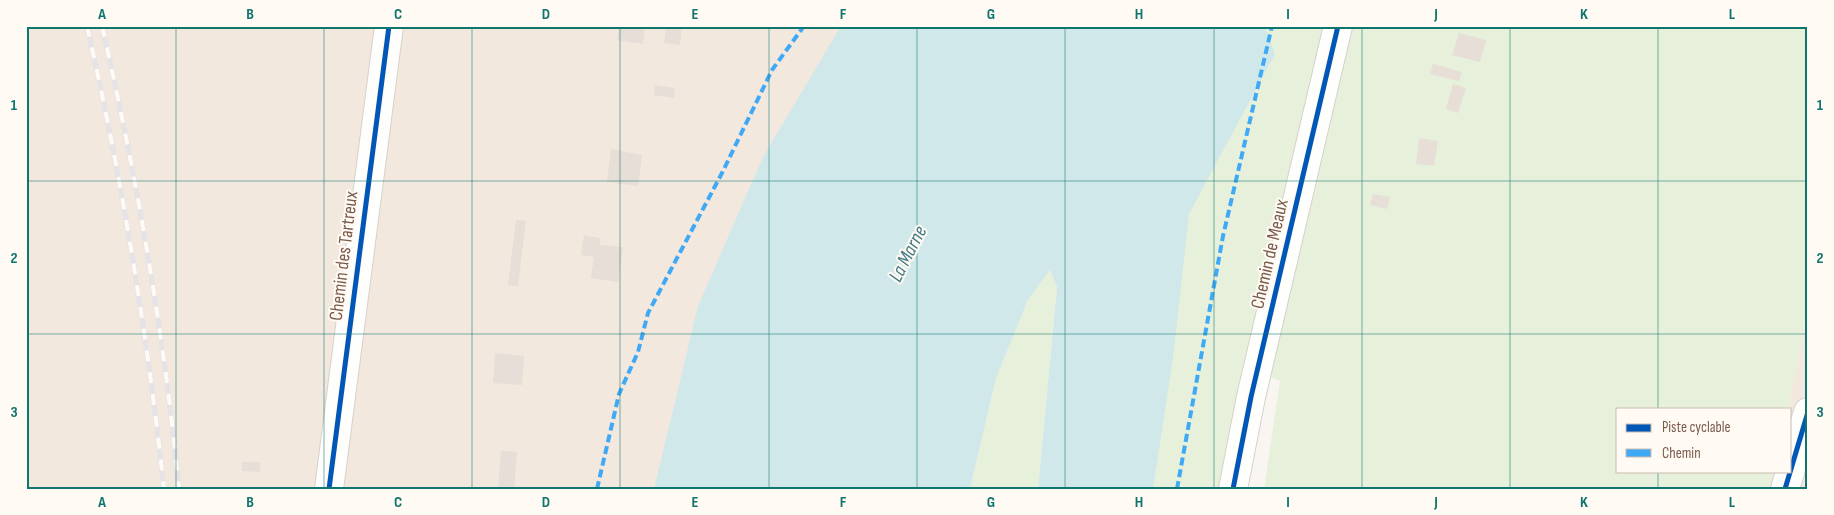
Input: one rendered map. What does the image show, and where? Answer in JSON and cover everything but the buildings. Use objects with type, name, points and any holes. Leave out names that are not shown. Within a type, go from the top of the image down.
[{"type":"street","name":"Chemin des Tartreux","points":[[329,489],[389,26]]},
{"type":"street","name":"Chemin de Meaux","points":[[1233,489],[1251,397],[1338,26]]},
{"type":"street","points":[[1792,466],[1808,412]]},
{"type":"street","points":[[1785,489],[1790,472]]},
{"type":"shaded area","points":[[26,26],[1022,26],[813,489],[26,489]]},
{"type":"shaded area","points":[[1808,307],[1808,489],[1768,489],[1772,472],[1792,472],[1792,408],[1788,408]]},
{"type":"green space","points":[[1232,26],[1808,26],[1808,307],[1788,408],[1616,408],[1616,472],[1772,472],[1768,489],[1264,489],[1280,381],[1263,374],[1239,489],[1152,489],[1189,214]]},
{"type":"green space","points":[[1050,270],[1057,287],[1038,489],[970,489],[996,378],[1028,300]]},
{"type":"water","name":"La Marne","points":[[841,26],[1264,26],[1275,54],[1189,214],[1173,358],[1153,489],[1038,489],[1057,287],[1050,270],[1028,300],[996,378],[970,489],[654,489],[698,306],[763,157]]},
{"type":"railway","points":[[87,26],[100,83],[132,256],[150,372],[164,489]]},
{"type":"railway","points":[[102,26],[127,141],[148,256],[166,372],[179,489]]},
{"type":"marked path","points":[[597,489],[619,394],[638,352],[648,313],[722,173],[772,70],[804,26]]},
{"type":"marked path","points":[[1177,489],[1223,236],[1272,26]]},
{"type":"cycle path","points":[[329,489],[389,26]]},
{"type":"cycle path","points":[[1233,489],[1251,397],[1338,26]]},
{"type":"cycle path","points":[[1792,466],[1808,412]]},
{"type":"cycle path","points":[[1785,489],[1790,472]]}]
